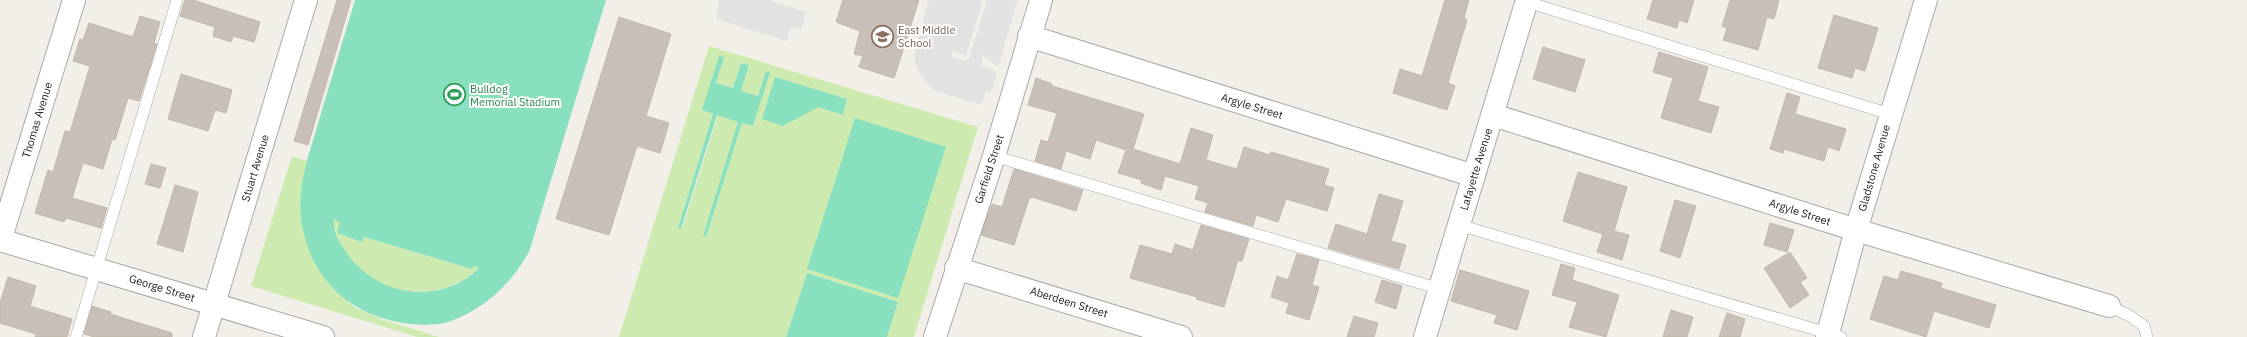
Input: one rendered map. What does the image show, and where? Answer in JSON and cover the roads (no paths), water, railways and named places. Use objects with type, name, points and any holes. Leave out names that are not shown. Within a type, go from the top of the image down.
[{"type":"street","name":"Thomas Avenue","points":[[0,240],[74,0]]},
{"type":"street","name":"Stuart Avenue","points":[[204,337],[306,0]]},
{"type":"street","name":"Garfield Street","points":[[935,337],[956,268],[994,156],[1041,0]]},
{"type":"street","name":"Gladstone Avenue","points":[[1832,336],[1856,230],[1925,0]]},
{"type":"street","name":"Lafayette Avenue","points":[[1425,337],[1527,1]]},
{"type":"street","name":"Argyle Street","points":[[1030,36],[1474,176]]},
{"type":"street","name":"Argyle Street","points":[[1493,115],[1856,230],[2108,306]]},
{"type":"street","name":"George Street","points":[[0,240],[321,337]]},
{"type":"street","name":"Aberdeen Street","points":[[956,268],[1181,337]]},
{"type":"lane","points":[[76,337],[177,0]]},
{"type":"lane","points":[[1527,1],[1890,114]]},
{"type":"lane","points":[[994,156],[1440,289]]},
{"type":"lane","points":[[1459,225],[1832,336]]},
{"type":"lane","points":[[2108,306],[2130,316],[2144,326],[2147,337]]},
{"type":"place","name":"East Middle School","points":[[883,36]]},
{"type":"place","name":"Bulldog Memorial Stadium","points":[[454,95]]}]
